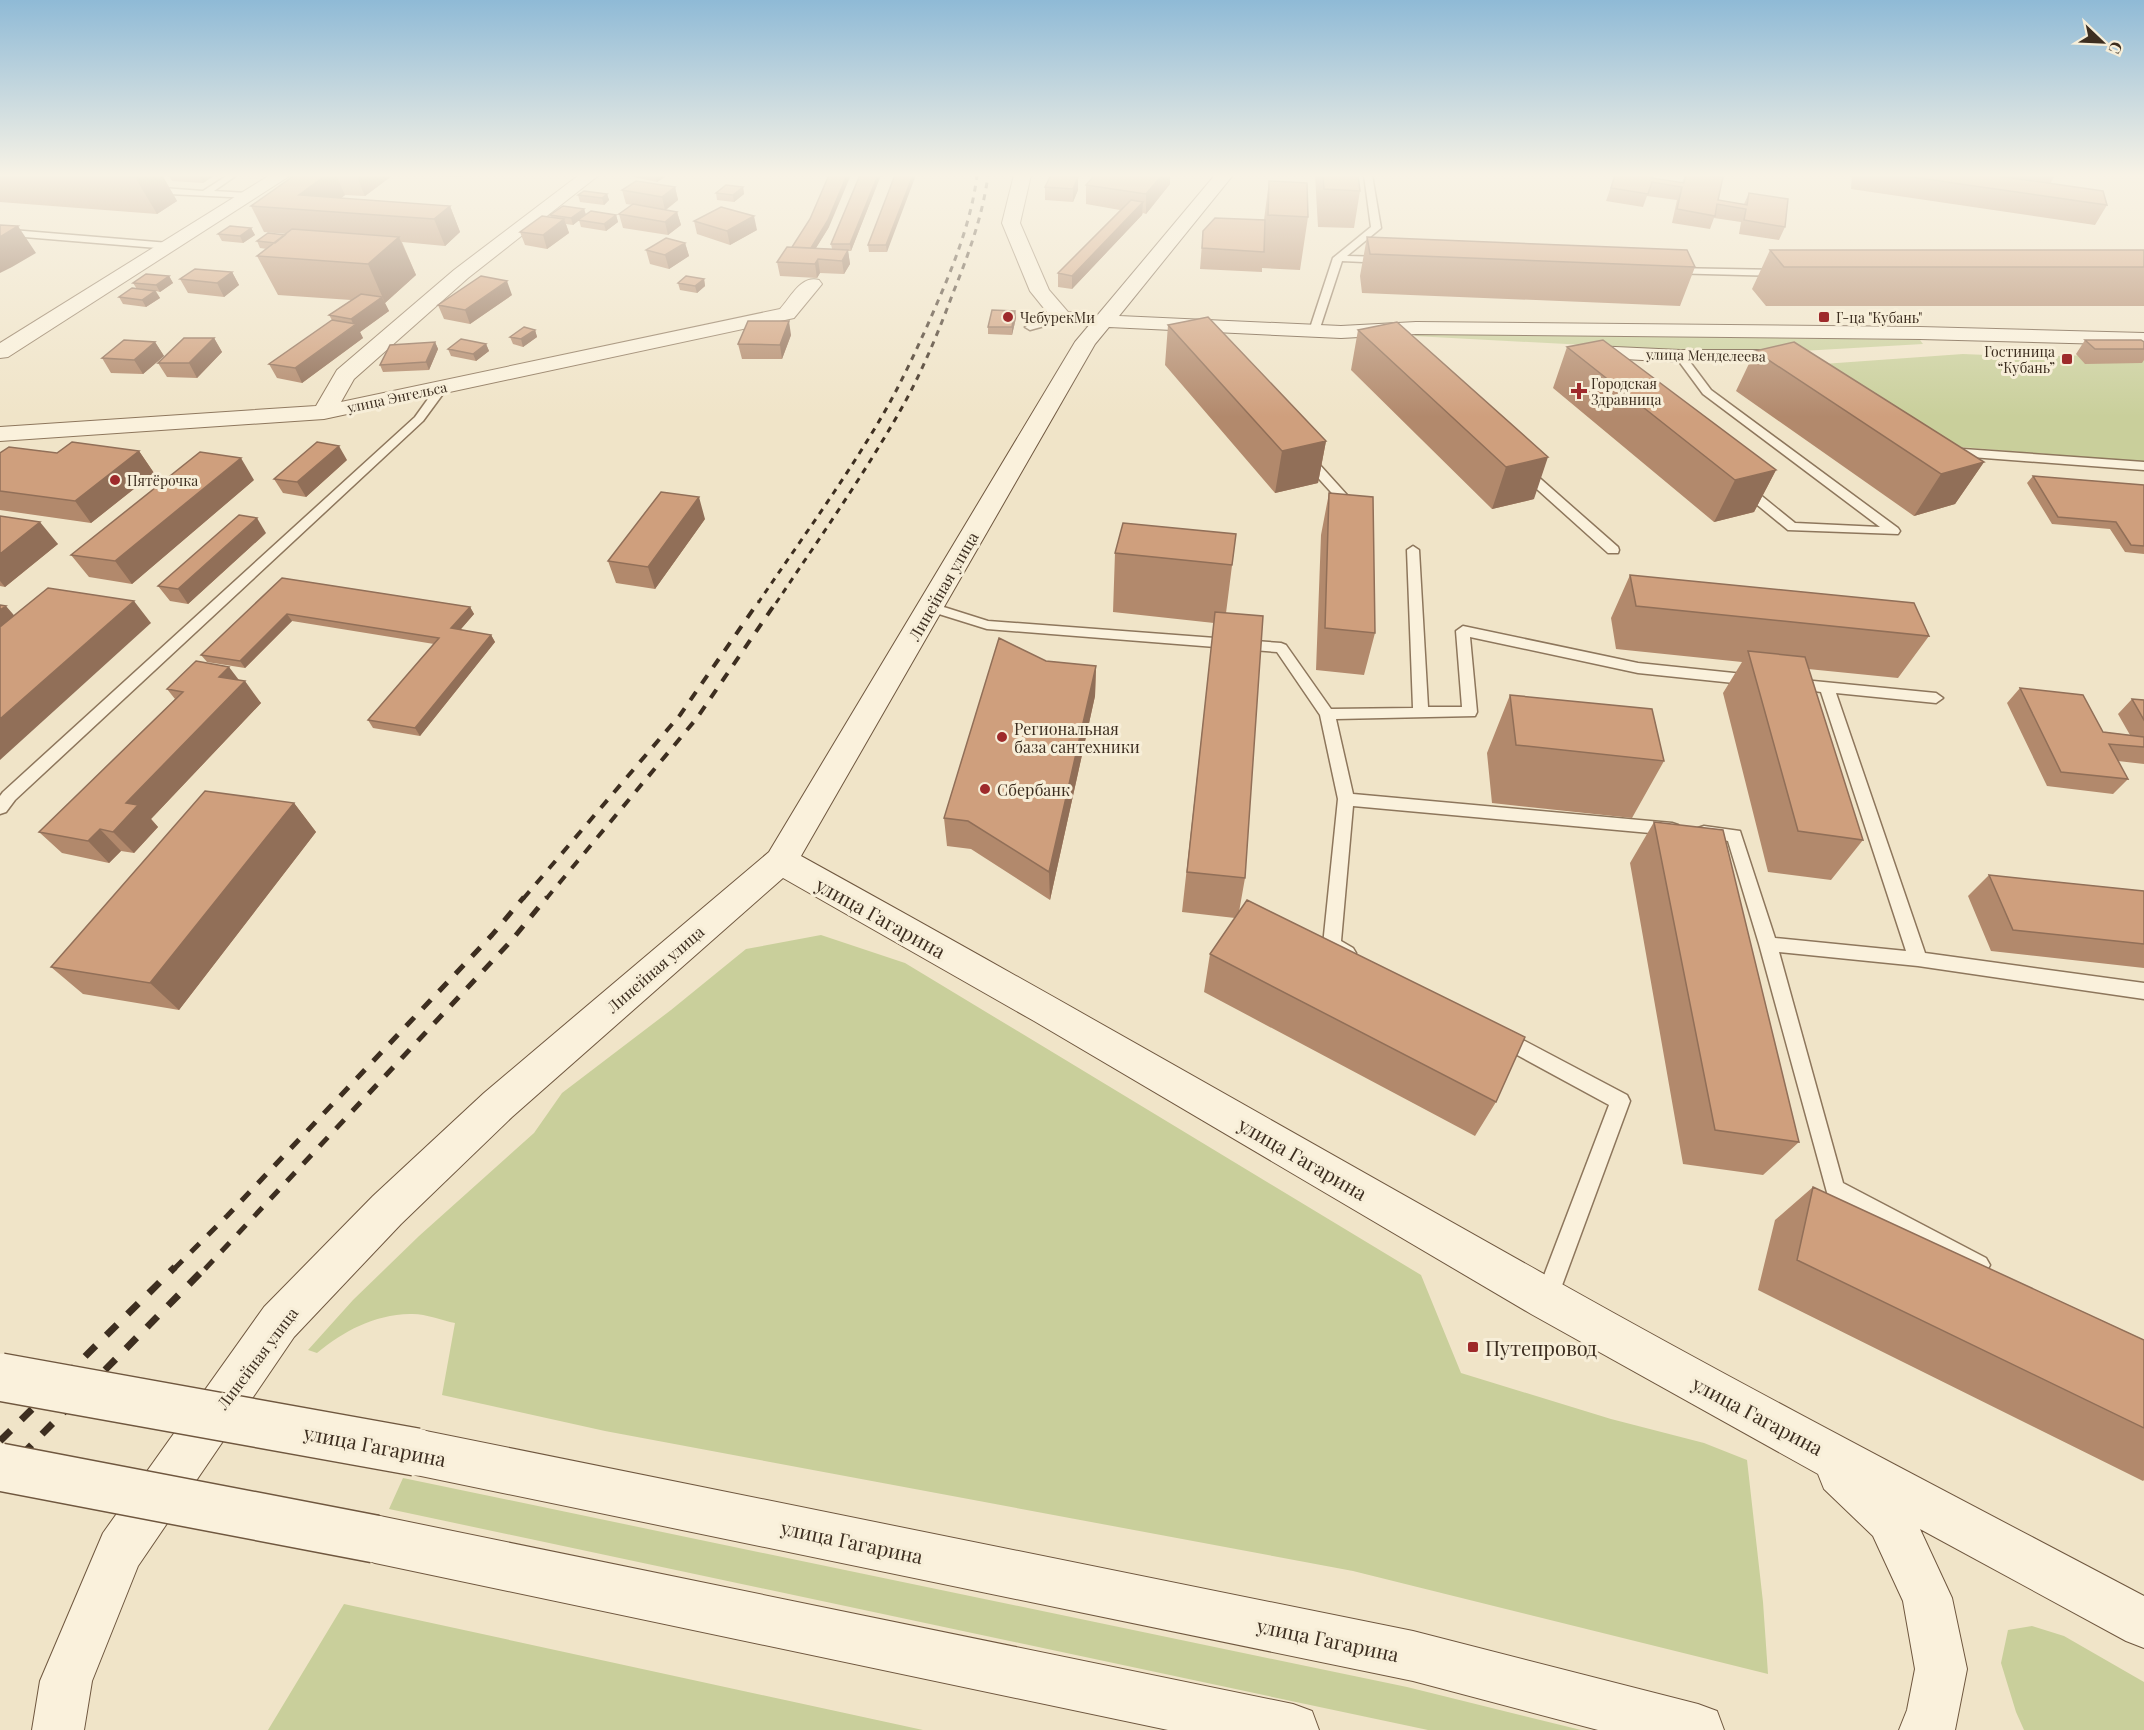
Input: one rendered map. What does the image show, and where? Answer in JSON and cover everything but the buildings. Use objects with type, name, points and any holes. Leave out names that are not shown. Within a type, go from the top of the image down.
[{"type":"main road","points":[[0,351],[153,256]]},
{"type":"main road","points":[[324,412],[345,375],[485,256]]},
{"type":"main road","points":[[1025,256],[1040,291],[1062,318]]},
{"type":"main road","name":"Линейная улица","points":[[58,1730],[66,1681],[120,1550],[279,1322],[387,1210],[498,1104],[782,861],[1086,342],[1157,256]]},
{"type":"main road","name":"улица Энгельса","points":[[0,434],[324,412],[787,314],[812,284]]},
{"type":"main road","name":"улица Менделеева","points":[[1062,318],[1206,332],[1341,332],[1416,328],[1487,328],[1920,333],[2144,340]]},
{"type":"main road","name":"улица Менделеева","points":[[1341,332],[1393,342],[1680,356],[1821,355]]},
{"type":"main road","name":"улица Менделеева","points":[[1856,353],[2144,340]]},
{"type":"main road","name":"улица Гагарина","points":[[782,861],[1068,1022],[1546,1299],[2144,1623]]},
{"type":"main road","name":"улица Гагарина","points":[[0,1377],[416,1452],[1413,1656],[1698,1730]]},
{"type":"main road","points":[[1809,1442],[1890,1519],[1927,1599],[1941,1669],[1931,1724],[1925,1730]]},
{"type":"main road","points":[[0,1467],[375,1539],[1293,1730]]},
{"type":"lane","points":[[1314,331],[1338,258],[1341,256]]},
{"type":"lane","points":[[1338,258],[1396,261]]},
{"type":"lane","points":[[1660,271],[1788,273]]},
{"type":"lane","points":[[1030,327],[1048,320],[1062,318]]},
{"type":"lane","points":[[1680,356],[1707,392],[1894,531],[1792,527],[1730,476]]},
{"type":"lane","points":[[1776,357],[1795,370]]},
{"type":"lane","points":[[0,808],[18,788],[419,419],[442,387]]},
{"type":"lane","points":[[1301,452],[1355,512]]},
{"type":"lane","points":[[1937,452],[2144,466]]},
{"type":"lane","points":[[1509,458],[1614,550]]},
{"type":"lane","points":[[1413,550],[1421,712]]},
{"type":"lane","points":[[930,608],[987,625],[1281,648],[1327,714],[1346,799],[1332,945],[1363,962]]},
{"type":"lane","points":[[1327,714],[1470,712],[1463,631],[1638,668],[1936,698]]},
{"type":"lane","points":[[1827,687],[1918,959]]},
{"type":"lane","points":[[1346,799],[1734,835],[1768,944],[1835,1189],[1989,1271]]},
{"type":"lane","points":[[1768,944],[1918,959],[2144,991]]},
{"type":"lane","points":[[1486,1028],[1620,1101],[1546,1299]]},
{"type":"green space","points":[[1420,333],[1920,340],[1923,344],[1784,352],[1719,352],[1414,336]]},
{"type":"green space","points":[[2144,353],[2144,462],[1949,446],[1823,364],[1963,354],[2034,357]]},
{"type":"green space","points":[[821,935],[905,963],[1421,1275],[1461,1373],[1611,1419],[1704,1443],[1747,1460],[1763,1602],[1768,1674],[1353,1571],[605,1431],[442,1395],[455,1323],[427,1316],[410,1314],[384,1317],[349,1331],[317,1353],[308,1350],[353,1300],[419,1236],[534,1133],[562,1093],[671,1010],[746,949]]},
{"type":"green space","points":[[403,1478],[1407,1687],[1581,1730],[1428,1730],[389,1509]]},
{"type":"green space","points":[[344,1604],[923,1730],[268,1730]]},
{"type":"green space","points":[[2032,1626],[2064,1636],[2144,1682],[2144,1730],[2024,1730],[2001,1663],[2008,1630]]},
{"type":"railway","points":[[758,603],[858,455],[889,404],[915,353],[956,256]]},
{"type":"railway","points":[[776,603],[838,512],[896,418],[934,341],[967,256]]},
{"type":"railway","points":[[523,899],[680,715],[759,601]]},
{"type":"railway","points":[[546,899],[697,718],[777,601]]},
{"type":"railway","points":[[174,1269],[227,1216],[492,935],[524,897]]},
{"type":"railway","points":[[205,1269],[511,941],[547,897]]},
{"type":"railway","points":[[0,1441],[175,1267]]},
{"type":"railway","points":[[0,1477],[206,1267]]},
{"type":"place","name":"ЧебурекМи","points":[[1008,317]]},
{"type":"place","name":"Г-ца \"Кубань\"","points":[[1824,317]]},
{"type":"place","name":"Гостиница “Кубань”","points":[[2067,359]]},
{"type":"place","name":"Городская Здравница","points":[[1579,391]]},
{"type":"place","name":"Пятёрочка","points":[[115,480]]},
{"type":"place","name":"Региональная база сантехники","points":[[1002,737]]},
{"type":"place","name":"Сбербанк","points":[[985,789]]},
{"type":"place","name":"Путепровод","points":[[1473,1347]]}]
